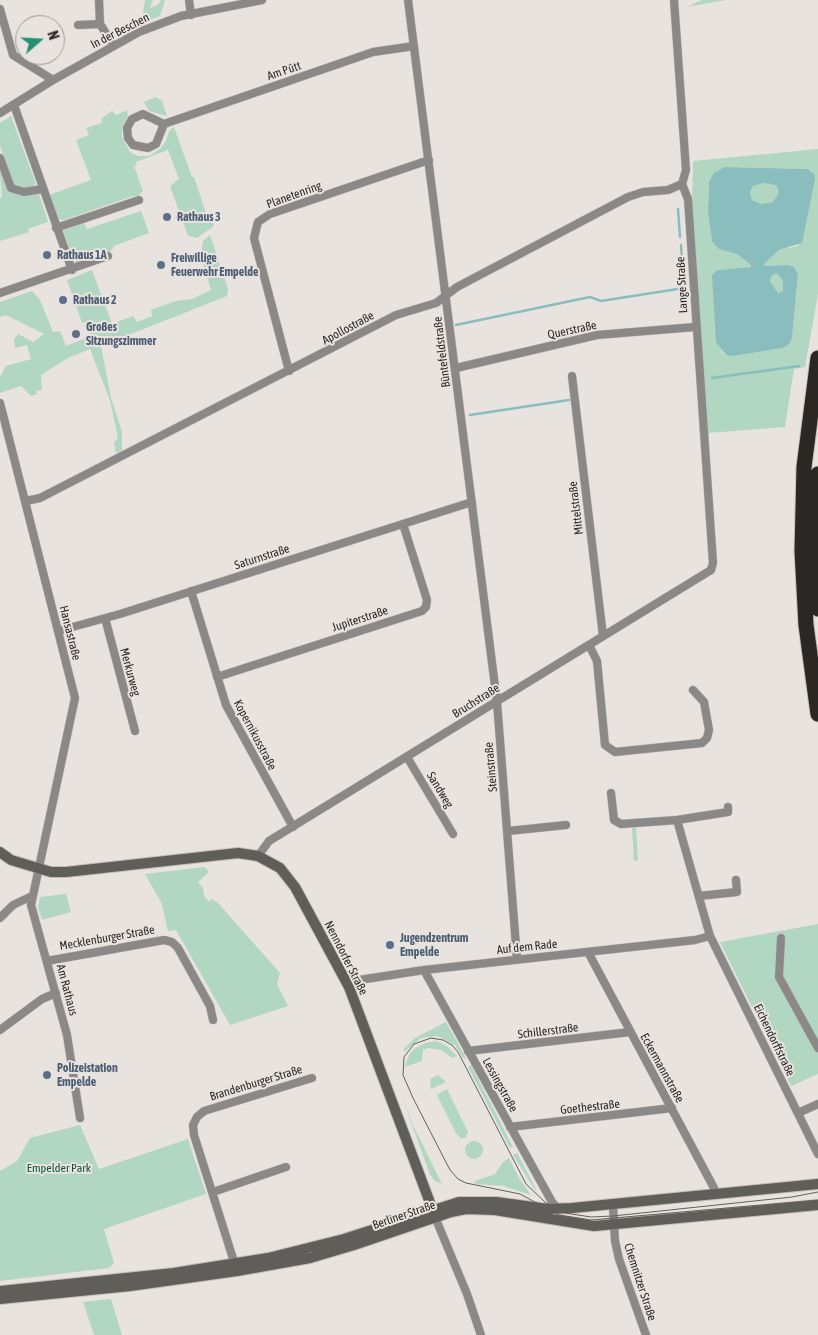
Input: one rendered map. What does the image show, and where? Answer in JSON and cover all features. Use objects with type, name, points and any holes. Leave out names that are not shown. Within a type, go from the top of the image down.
[{"type":"highway","points":[[818,358],[804,467],[802,551],[806,625],[818,714]]},
{"type":"highway","points":[[818,474],[815,548],[818,609]]},
{"type":"street","points":[[99,0],[100,24],[114,46]]},
{"type":"street","points":[[189,0],[190,15]]},
{"type":"street","name":"In der Beschen","points":[[0,113],[53,80],[138,32],[190,15],[262,0]]},
{"type":"street","name":"Büntefeldstraße","points":[[408,0],[447,295],[497,702]]},
{"type":"street","name":"Lange Straße","points":[[674,0],[686,170],[682,184],[688,199],[695,326],[713,563],[711,570]]},
{"type":"street","points":[[0,9],[13,55],[53,80]]},
{"type":"street","points":[[78,25],[100,24]]},
{"type":"street","name":"Am Pütt","points":[[164,124],[373,52],[414,46]]},
{"type":"street","points":[[14,105],[72,270]]},
{"type":"street","points":[[143,114],[164,124],[156,144],[148,148],[141,149],[133,145],[128,138],[127,128],[132,119],[143,114]]},
{"type":"street","points":[[0,158],[11,188],[24,192],[42,189]]},
{"type":"street","name":"Planetenring","points":[[289,371],[254,238],[258,222],[270,214],[429,160]]},
{"type":"street","name":"Apollostraße","points":[[26,502],[40,498],[71,483],[396,315],[436,303],[447,295],[628,197],[643,192],[668,190],[682,184]]},
{"type":"street","points":[[56,228],[138,200]]},
{"type":"street","points":[[0,293],[72,270],[108,256]]},
{"type":"street","name":"Querstraße","points":[[456,368],[597,335],[695,326]]},
{"type":"street","name":"Mittelstraße","points":[[572,376],[603,636]]},
{"type":"street","name":"Hansastraße","points":[[0,403],[75,698],[38,870]]},
{"type":"street","name":"Saturnstraße","points":[[58,631],[472,502]]},
{"type":"street","name":"Jupiterstraße","points":[[217,677],[422,611],[426,607],[427,600],[403,524]]},
{"type":"street","name":"Bruchstraße","points":[[258,856],[269,841],[711,570]]},
{"type":"street","name":"Kopernikusstraße","points":[[191,591],[226,705],[293,827]]},
{"type":"street","name":"Merkurweg","points":[[104,618],[134,731]]},
{"type":"street","points":[[589,645],[597,661],[605,745],[615,752],[702,743],[707,738],[709,730],[704,702],[693,690]]},
{"type":"street","name":"Steinstraße","points":[[497,702],[517,959]]},
{"type":"street","name":"Sandweg","points":[[407,757],[453,834]]},
{"type":"street","points":[[611,794],[614,820],[621,824],[677,820],[728,812],[728,807]]},
{"type":"street","name":"Eichendorffstraße","points":[[677,820],[710,936],[818,1154]]},
{"type":"street","points":[[508,831],[566,825]]},
{"type":"street","name":"Nenndorfer Straße","points":[[0,852],[11,860],[38,870],[66,872],[238,853],[258,856],[270,862],[288,876],[346,982],[366,1029],[481,1335]]},
{"type":"street","name":"Am Rathaus","points":[[38,870],[31,905],[67,1034],[80,1118]]},
{"type":"street","points":[[699,896],[738,892],[736,880]]},
{"type":"street","points":[[0,918],[13,905],[32,896]]},
{"type":"street","name":"Auf dem Rade","points":[[346,982],[424,970],[695,940],[710,936]]},
{"type":"street","points":[[781,938],[779,978],[818,1048]]},
{"type":"street","name":"Mecklenburger Straße","points":[[47,960],[164,940],[172,942],[178,948],[210,1006],[213,1020]]},
{"type":"street","name":"Eckermannstraße","points":[[588,952],[714,1188],[715,1195]]},
{"type":"street","name":"Lessingstraße","points":[[424,970],[552,1202],[558,1209]]},
{"type":"street","points":[[0,1030],[42,999],[56,992]]},
{"type":"street","name":"Schillerstraße","points":[[468,1051],[630,1032]]},
{"type":"street","name":"Brandenburger Straße","points":[[236,1268],[194,1135],[193,1125],[197,1117],[204,1111],[312,1078]]},
{"type":"street","points":[[798,1114],[818,1104]]},
{"type":"street","name":"Goethestraße","points":[[510,1127],[672,1108]]},
{"type":"street","points":[[213,1192],[286,1167]]},
{"type":"street","name":"Berliner Straße","points":[[0,1299],[130,1286],[310,1258],[354,1246],[459,1202],[474,1201],[558,1209],[613,1206],[818,1184]]},
{"type":"street","name":"Berliner Straße","points":[[434,1214],[476,1209],[577,1225],[614,1226],[818,1205]]},
{"type":"street","name":"Chemnitzer Straße","points":[[613,1206],[619,1259],[646,1335]]},
{"type":"street","name":"Berliner Straße","points":[[0,1291],[236,1268]]},
{"type":"green space","points":[[145,0],[153,0],[150,8],[158,5],[161,0],[165,0],[160,16],[149,20],[143,12]]},
{"type":"green space","points":[[702,0],[726,0],[687,7]]},
{"type":"green space","points":[[156,97],[162,101],[167,116],[149,111],[144,102]]},
{"type":"green space","points":[[127,110],[128,116],[122,128],[122,137],[130,152],[138,156],[149,156],[160,149],[166,141],[169,131],[174,127],[207,216],[210,215],[214,226],[197,238],[188,236],[170,186],[179,179],[168,150],[136,162],[137,165],[134,166],[143,191],[138,196],[133,196],[64,220],[58,219],[49,195],[91,180],[76,140],[89,135],[86,128],[102,123],[101,119],[112,111],[116,115]]},
{"type":"green space","points":[[11,116],[36,184],[29,188],[19,188],[14,185],[0,146],[0,123]]},
{"type":"green space","points":[[818,149],[818,294],[805,367],[794,369],[785,427],[708,433],[692,204],[693,161]],"holes":[[[726,167],[808,169],[812,171],[798,246],[779,250],[764,264],[764,266],[787,265],[794,267],[798,274],[792,338],[783,348],[733,356],[726,355],[722,352],[718,270],[751,267],[751,265],[737,254],[712,241],[708,213],[709,182]]]},
{"type":"green space","points":[[0,173],[2,173],[9,191],[13,193],[39,194],[48,222],[28,229],[29,232],[0,241],[0,198],[2,197]]},
{"type":"green space","points":[[764,183],[776,184],[779,192],[773,202],[761,204],[752,200],[750,192],[753,186]]},
{"type":"green space","points":[[141,211],[149,233],[114,246],[111,251],[78,263],[74,261],[63,231],[84,223],[87,229]]},
{"type":"green space","points":[[210,235],[228,289],[227,296],[101,346],[111,398],[122,432],[122,451],[116,453],[114,443],[118,438],[110,400],[90,349],[68,358],[41,375],[42,390],[36,391],[37,394],[31,396],[21,386],[0,393],[0,377],[6,366],[31,359],[27,345],[15,348],[14,339],[18,334],[33,342],[44,334],[6,315],[0,317],[0,302],[32,291],[40,300],[53,332],[60,331],[66,346],[91,336],[85,322],[82,323],[67,280],[92,270],[112,324],[133,316],[137,322],[152,316],[151,310],[176,301],[192,299],[211,290],[201,255],[203,241]]},
{"type":"green space","points":[[777,273],[783,281],[783,292],[777,293],[770,282],[772,275]]},
{"type":"green space","points":[[636,827],[638,860],[634,861],[632,828]]},
{"type":"green space","points":[[205,867],[209,872],[198,882],[203,888],[204,896],[209,902],[212,899],[218,903],[280,973],[277,984],[288,1006],[230,1025],[176,930],[168,931],[162,904],[145,874]]},
{"type":"green space","points":[[66,894],[71,912],[42,920],[38,907],[40,897]]},
{"type":"green space","points":[[818,924],[818,1074],[791,1086],[720,942]]},
{"type":"green space","points":[[446,1022],[466,1058],[464,1059],[455,1045],[437,1036],[421,1038],[405,1051],[403,1050],[415,1038]]},
{"type":"green space","points":[[436,1041],[447,1046],[457,1056],[452,1058],[442,1050],[428,1048],[423,1050],[422,1061],[405,1067],[409,1055],[414,1049],[425,1043]]},
{"type":"green space","points":[[471,1065],[513,1147],[510,1148],[468,1067]]},
{"type":"green space","points":[[438,1075],[446,1082],[431,1089],[430,1079]]},
{"type":"green space","points":[[447,1089],[468,1132],[465,1138],[460,1138],[456,1133],[437,1095]]},
{"type":"green space","points":[[400,1091],[413,1125],[442,1184],[435,1181],[430,1175]]},
{"type":"green space","name":"Empelder Park","points":[[80,1125],[99,1169],[188,1139],[206,1194],[104,1229],[114,1263],[109,1268],[0,1281],[0,1171],[17,1161],[30,1138]]},
{"type":"green space","points":[[470,1141],[478,1141],[483,1146],[481,1157],[470,1159],[465,1154],[465,1146]]},
{"type":"green space","points":[[517,1153],[536,1189],[535,1190],[513,1155]]},
{"type":"green space","points":[[509,1158],[519,1178],[531,1195],[504,1186],[475,1184],[475,1181],[495,1174],[503,1162]]},
{"type":"green space","points":[[111,1299],[122,1335],[94,1335],[83,1302]]},
{"type":"water","points":[[725,167],[808,169],[814,174],[815,179],[802,243],[779,250],[764,264],[764,266],[787,265],[794,267],[798,274],[792,338],[789,344],[783,348],[733,356],[726,355],[716,342],[712,275],[718,270],[751,267],[751,265],[737,254],[719,249],[712,241],[708,213],[709,182],[714,173]],"holes":[[[764,183],[776,185],[779,192],[773,202],[761,204],[752,200],[750,192],[753,186]],[[777,273],[783,281],[783,291],[778,293],[770,282],[772,275]]]},
{"type":"waterway","points":[[678,209],[680,237]]},
{"type":"waterway","points":[[681,245],[683,278]]},
{"type":"waterway","points":[[456,325],[590,297],[601,301],[684,288]]},
{"type":"waterway","points":[[712,378],[799,366]]},
{"type":"waterway","points":[[470,415],[569,400]]},
{"type":"tram line","points":[[818,1192],[792,1197],[613,1216],[591,1217],[565,1213],[546,1203],[526,1184],[458,1052],[452,1045],[443,1040],[431,1038],[414,1044],[404,1057],[403,1075],[413,1098],[450,1170],[458,1179],[466,1183],[520,1194],[559,1215],[591,1220],[818,1200]]},
{"type":"place","name":"Rathaus 3","points":[[167,217]]},
{"type":"place","name":"Rathaus 1A","points":[[47,255]]},
{"type":"place","name":"Freiwillige Feuerwehr Empelde","points":[[161,265]]},
{"type":"place","name":"Rathaus 2","points":[[63,300]]},
{"type":"place","name":"Großes Sitzungszimmer","points":[[76,334]]},
{"type":"place","name":"Jugendzentrum Empelde","points":[[390,945]]},
{"type":"place","name":"Polizeistation Empelde","points":[[47,1075]]}]
